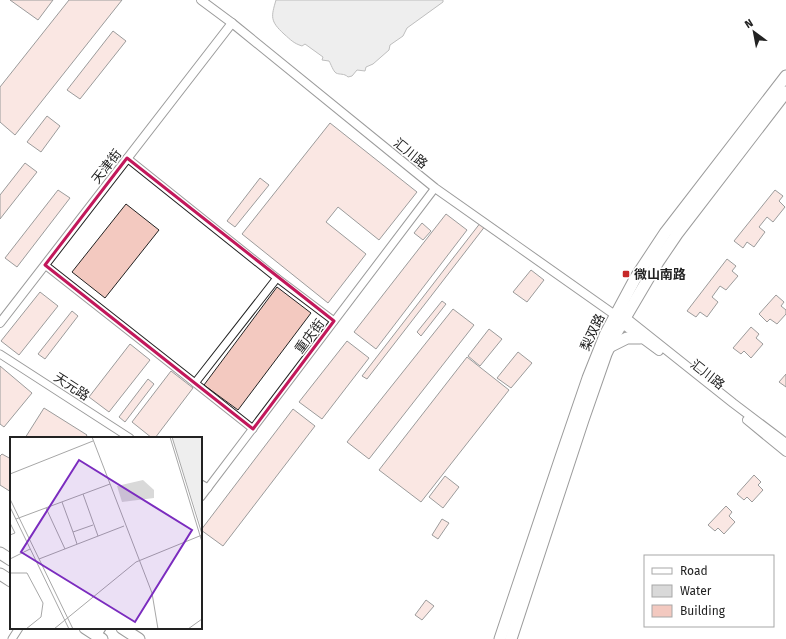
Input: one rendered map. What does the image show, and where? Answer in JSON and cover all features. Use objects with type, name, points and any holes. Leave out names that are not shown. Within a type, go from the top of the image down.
[{"type":"main road","name":"梨双路","points":[[511,639],[605,346],[615,335],[636,277],[665,233],[786,76]]},
{"type":"main road","name":"梨双路","points":[[500,639],[560,457],[605,346],[620,319],[676,234],[786,92]]},
{"type":"main road","points":[[605,346],[627,338],[642,335]]},
{"type":"main road","points":[[0,553],[10,559]]},
{"type":"main road","points":[[0,574],[10,580]]},
{"type":"main road","points":[[87,629],[100,634]]},
{"type":"main road","points":[[124,629],[139,639]]},
{"type":"street","name":"汇川路","points":[[201,0],[435,188],[620,319],[786,443]]},
{"type":"street","name":"天津街","points":[[0,323],[232,24]]},
{"type":"street","points":[[127,158],[277,278],[334,321]]},
{"type":"street","name":"重庆街","points":[[202,496],[435,188]]},
{"type":"street","points":[[45,265],[253,429]]},
{"type":"street","points":[[195,383],[277,278]]},
{"type":"street","name":"汇川路","points":[[620,319],[630,330],[642,335],[786,452]]},
{"type":"street","points":[[615,335],[630,330]]},
{"type":"street","name":"天元路","points":[[0,354],[128,437]]},
{"type":"street","points":[[202,485],[208,488]]},
{"type":"street","points":[[12,639],[18,629]]},
{"type":"highlighted area","points":[[127,158],[334,321],[253,429],[45,265]]},
{"type":"water","points":[[276,0],[443,0],[443,2],[407,28],[403,36],[390,45],[389,50],[373,64],[366,67],[365,71],[357,70],[352,76],[348,77],[336,73],[329,61],[322,60],[323,57],[305,44],[302,46],[294,42],[279,30],[273,18]]},
{"type":"building","points":[[10,0],[53,0],[38,20]]},
{"type":"building","points":[[69,0],[122,0],[15,135],[0,122],[0,87]]},
{"type":"building","points":[[113,31],[126,41],[80,99],[67,90]]},
{"type":"building","points":[[47,116],[60,126],[41,152],[27,142]]},
{"type":"building","points":[[330,123],[417,192],[379,240],[338,207],[326,222],[366,254],[328,303],[242,234]]},
{"type":"building","points":[[25,163],[37,172],[0,219],[0,195]]},
{"type":"building","points":[[260,178],[269,185],[235,227],[227,221]]},
{"type":"building","points":[[58,190],[70,198],[17,267],[5,258]]},
{"type":"building","points":[[775,190],[783,196],[779,201],[785,207],[773,222],[767,217],[759,227],[765,232],[754,247],[747,242],[743,248],[734,241]]},
{"type":"building","points":[[126,204],[159,230],[105,298],[72,272]]},
{"type":"building","points":[[446,214],[467,230],[376,349],[354,332]]},
{"type":"building","points":[[481,222],[486,225],[367,379],[362,376]]},
{"type":"building","points":[[422,223],[431,231],[423,240],[414,233]]},
{"type":"building","points":[[727,259],[736,266],[732,271],[738,276],[726,290],[720,286],[712,297],[718,302],[707,317],[700,312],[696,317],[687,311]]},
{"type":"building","points":[[531,270],[544,280],[527,302],[513,292]]},
{"type":"building","points":[[277,287],[311,313],[238,410],[204,385]]},
{"type":"building","points":[[40,292],[58,306],[19,355],[1,341]]},
{"type":"building","points":[[776,295],[784,302],[781,306],[786,310],[786,314],[777,324],[770,319],[767,322],[759,314]]},
{"type":"building","points":[[442,301],[446,304],[421,336],[417,332]]},
{"type":"building","points":[[453,309],[474,325],[369,459],[347,442]]},
{"type":"building","points":[[72,311],[78,316],[45,359],[38,354]]},
{"type":"building","points":[[751,327],[759,334],[756,338],[763,344],[751,358],[744,351],[741,354],[733,348]]},
{"type":"building","points":[[489,329],[502,339],[480,366],[468,356]]},
{"type":"building","points":[[347,341],[369,358],[322,419],[299,402]]},
{"type":"building","points":[[130,344],[150,360],[109,412],[89,397]]},
{"type":"building","points":[[518,352],[532,363],[511,388],[497,378]]},
{"type":"building","points":[[467,357],[509,390],[421,502],[379,470]]},
{"type":"building","points":[[0,366],[32,393],[4,427],[0,424]]},
{"type":"building","points":[[171,371],[193,388],[156,437],[151,437],[132,422]]},
{"type":"building","points":[[786,374],[786,387],[779,382]]},
{"type":"building","points":[[148,379],[154,384],[125,422],[119,417]]},
{"type":"building","points":[[44,408],[87,435],[86,437],[26,437]]},
{"type":"building","points":[[293,409],[315,426],[223,546],[202,531],[202,529]]},
{"type":"building","points":[[2,454],[10,458],[10,491],[0,485],[0,456]]},
{"type":"building","points":[[754,475],[761,482],[758,485],[763,490],[752,502],[747,497],[744,500],[737,494]]},
{"type":"building","points":[[445,476],[459,487],[443,508],[429,497]]},
{"type":"building","points":[[726,506],[732,512],[729,516],[735,522],[724,534],[718,528],[715,531],[708,525]]},
{"type":"building","points":[[442,519],[449,523],[438,539],[432,535]]},
{"type":"building","points":[[426,600],[434,606],[422,620],[415,615]]},
{"type":"place","name":"微山南路","points":[[626,274]]}]
